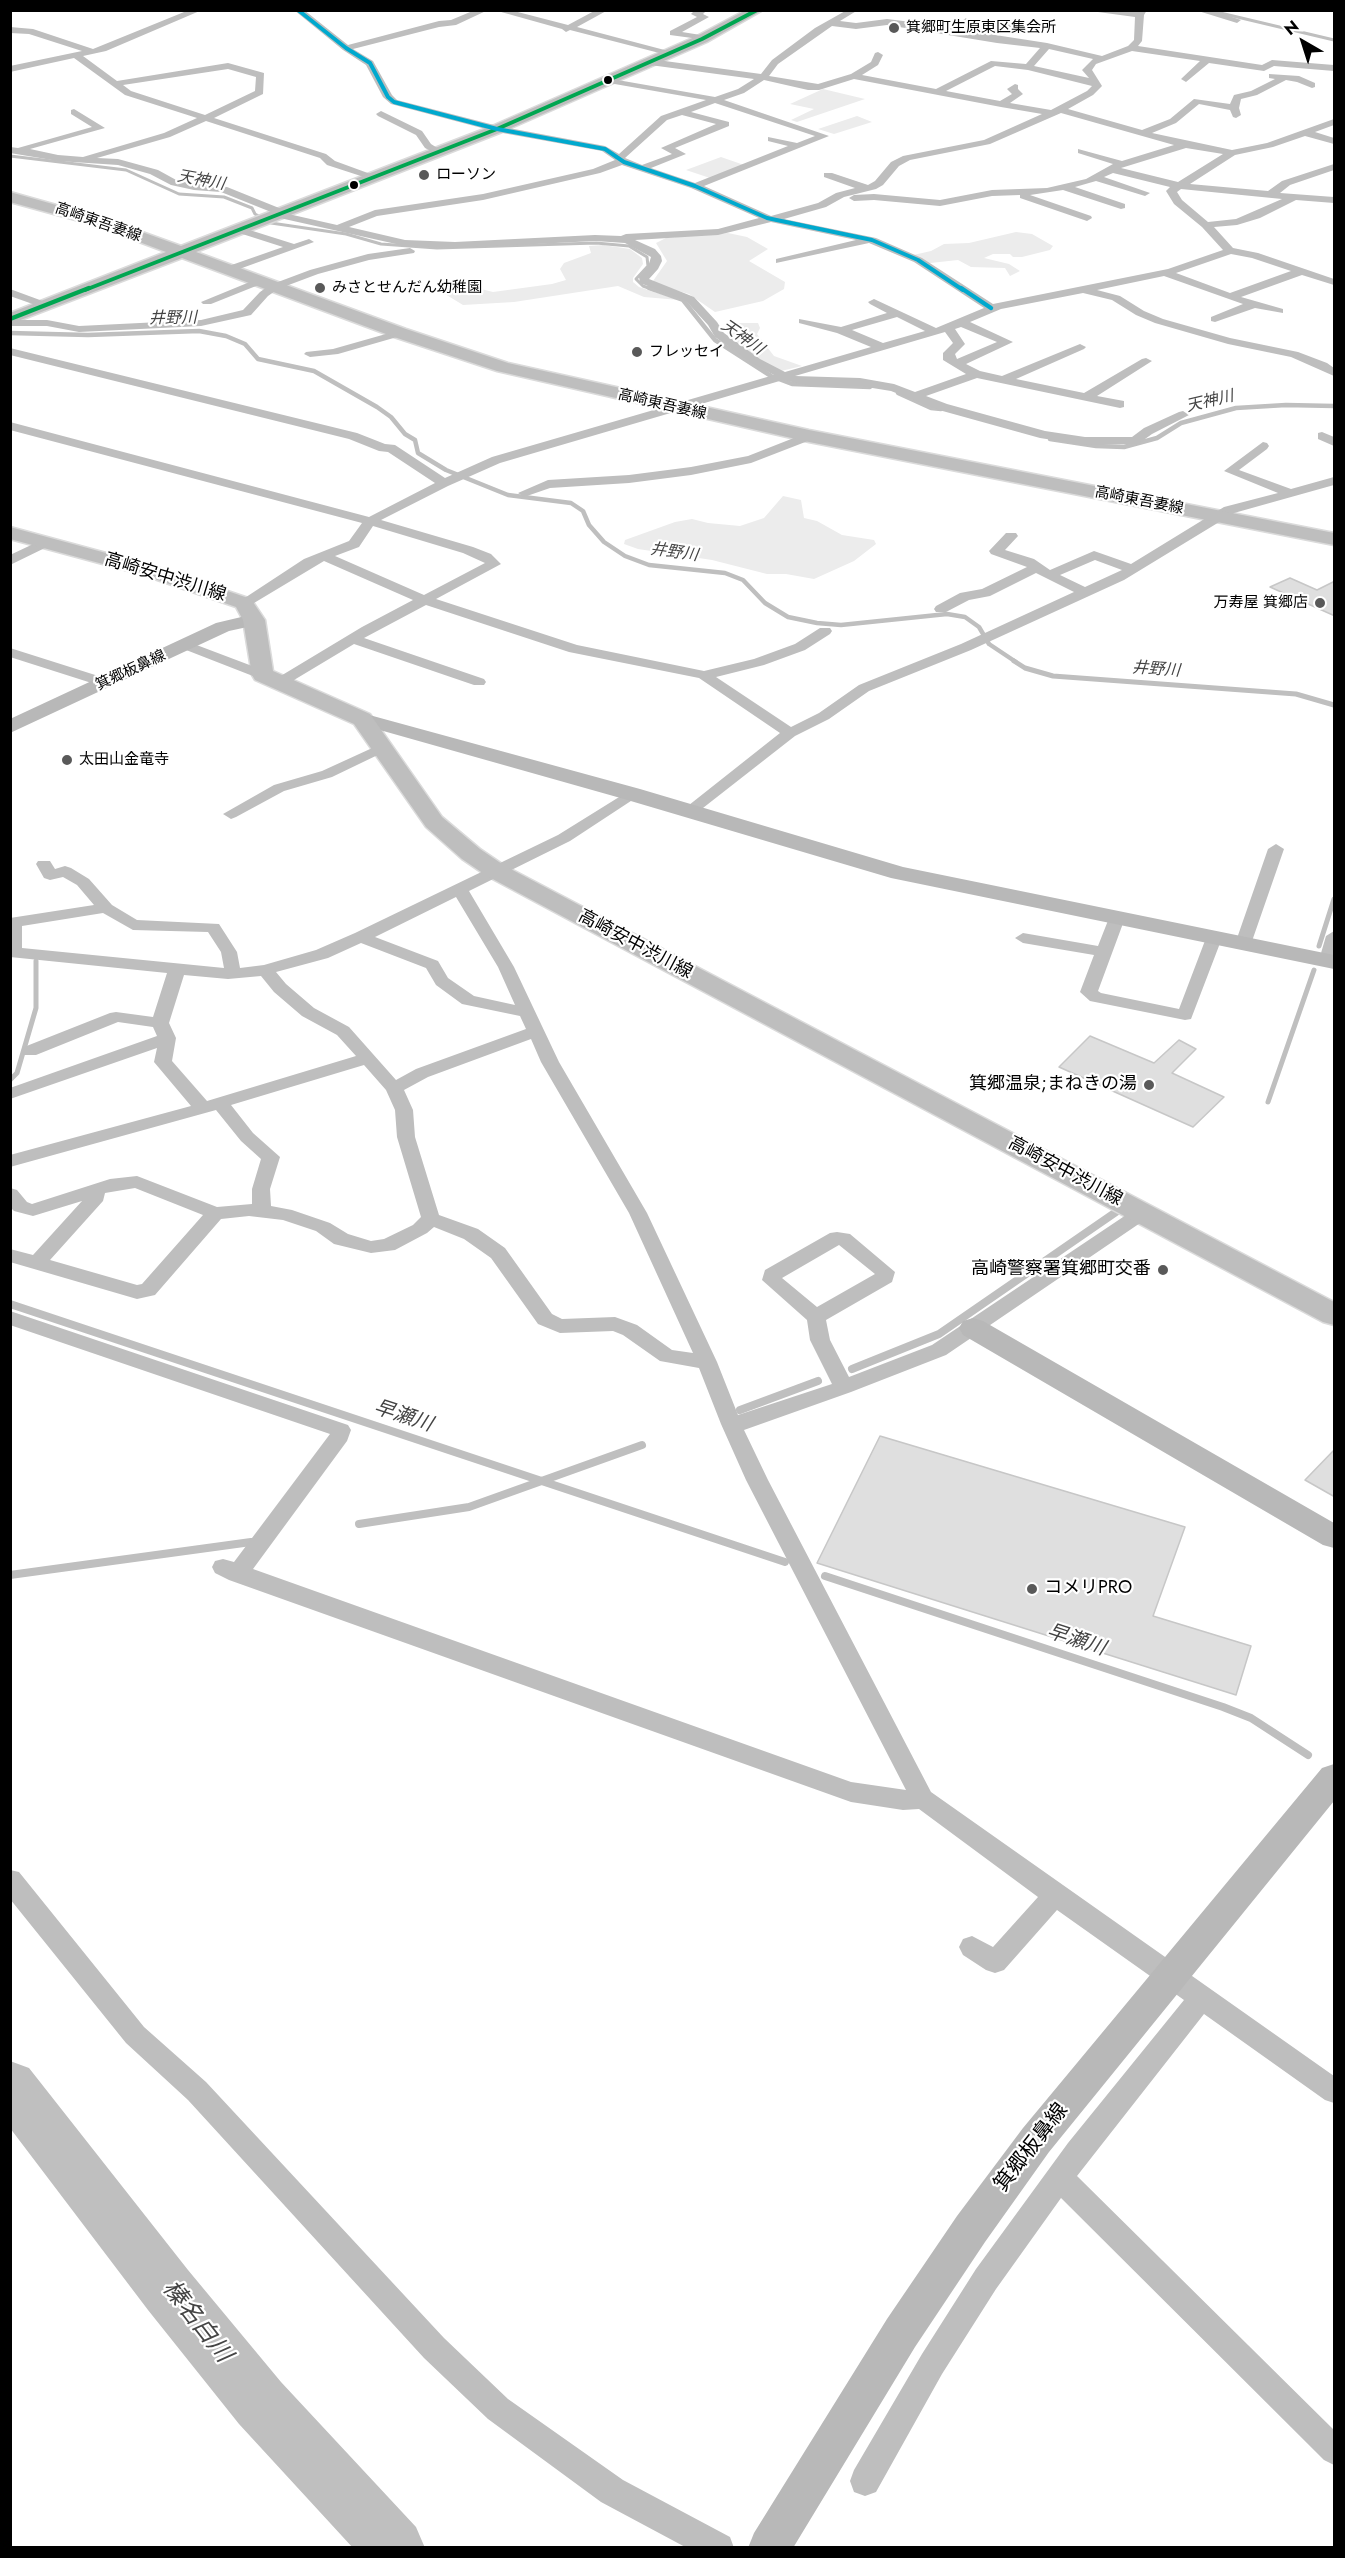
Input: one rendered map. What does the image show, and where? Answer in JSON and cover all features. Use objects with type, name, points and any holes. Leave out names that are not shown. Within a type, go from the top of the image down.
[{"type":"main road","points":[[10,319],[371,176],[497,129],[704,38],[757,10]]},
{"type":"main road","name":"高崎東吾妻線","points":[[13,199],[100,222],[265,285],[503,367],[674,408],[809,436],[1335,539]]},
{"type":"main road","name":"高崎安中渋川線","points":[[10,533],[147,570],[249,612]]},
{"type":"main road","points":[[249,612],[271,679],[362,719]]},
{"type":"main road","name":"高崎安中渋川線","points":[[362,719],[434,822],[471,854],[496,871],[1335,1315]]},
{"type":"street","points":[[10,69],[111,46],[198,10]]},
{"type":"street","points":[[298,10],[346,48],[370,63],[388,97],[394,102],[497,129],[605,149],[621,160],[695,186],[766,218],[872,240],[918,260],[991,308]]},
{"type":"street","points":[[346,48],[453,22],[484,10]]},
{"type":"street","points":[[498,10],[670,53]]},
{"type":"street","points":[[566,28],[604,10]]},
{"type":"street","points":[[703,10],[694,14],[705,17],[673,33],[704,38]]},
{"type":"street","points":[[338,228],[375,213],[483,197],[596,171],[621,160],[664,118],[741,91],[763,77],[775,62],[854,10]]},
{"type":"street","points":[[1087,10],[1142,13],[1140,36],[1131,48]]},
{"type":"street","points":[[1199,10],[1237,20]]},
{"type":"street","points":[[966,21],[1016,28]]},
{"type":"street","points":[[831,23],[856,26],[887,22],[1047,46],[1101,58]]},
{"type":"street","points":[[974,36],[993,24]]},
{"type":"street","points":[[10,30],[30,31],[91,51]]},
{"type":"street","points":[[1028,67],[1047,46]]},
{"type":"street","points":[[1096,83],[1087,70],[1093,62],[1131,48],[1264,68],[1272,63],[1335,68]]},
{"type":"street","points":[[76,54],[113,84],[129,93],[323,156],[331,163],[371,176]]},
{"type":"street","points":[[650,62],[763,77],[813,87],[854,76],[875,63],[878,55]]},
{"type":"street","points":[[1186,79],[1209,58]]},
{"type":"street","points":[[938,91],[994,63],[1028,67],[1096,83]]},
{"type":"street","points":[[87,159],[95,154],[168,135],[260,92],[261,75],[228,66],[113,84]]},
{"type":"street","points":[[854,76],[1056,112],[1184,145],[1232,153]]},
{"type":"street","points":[[1257,77],[1299,79],[1312,85]]},
{"type":"street","points":[[1144,133],[1173,121],[1197,101],[1235,111],[1237,97],[1254,93],[1284,78]]},
{"type":"street","points":[[609,80],[713,100],[824,136],[695,186]]},
{"type":"street","points":[[207,302],[377,255],[409,251],[517,246],[595,238],[718,232],[766,218],[785,216],[879,183],[900,161],[987,142],[1056,112],[1090,93],[1096,83]]},
{"type":"street","points":[[1001,104],[1018,94],[1012,89],[1015,87]]},
{"type":"street","points":[[13,150],[100,128],[74,112]]},
{"type":"street","points":[[642,168],[681,154],[666,148],[726,124],[681,112]]},
{"type":"street","points":[[381,114],[419,133],[428,146],[437,151]]},
{"type":"street","points":[[1335,122],[1270,145],[1232,153],[1180,184],[1171,192],[1229,250],[1254,255],[1335,282]]},
{"type":"street","points":[[1303,132],[1335,141]]},
{"type":"street","points":[[798,146],[774,134],[813,141]]},
{"type":"street","points":[[827,202],[874,197],[940,202],[992,193],[1041,192],[1095,178],[1119,167],[1184,145]]},
{"type":"street","points":[[13,150],[58,158],[118,162],[138,167],[174,183],[223,189],[272,215],[405,243],[549,247]]},
{"type":"street","points":[[1081,151],[1119,167],[1173,185],[1335,200]]},
{"type":"street","points":[[1271,194],[1286,183],[1331,170]]},
{"type":"street","points":[[828,175],[866,189]]},
{"type":"street","points":[[1095,178],[1144,193]]},
{"type":"street","points":[[1064,187],[1121,206]]},
{"type":"street","points":[[1013,192],[1086,218]]},
{"type":"street","points":[[1310,198],[1335,192]]},
{"type":"street","points":[[1206,225],[1237,222],[1294,197]]},
{"type":"street","points":[[237,229],[293,247]]},
{"type":"street","points":[[595,238],[627,240],[651,251],[657,261],[653,269],[644,277],[644,281],[690,299],[712,324],[718,335],[756,361],[784,376],[810,382],[876,384],[916,396],[925,402],[1044,435],[1104,442],[1134,441],[1148,431],[1183,415]]},
{"type":"street","points":[[780,261],[872,240]]},
{"type":"street","points":[[227,270],[309,242]]},
{"type":"street","points":[[249,612],[298,568],[354,544],[370,521],[448,481],[506,456],[948,328],[991,308],[1165,273],[1222,255],[1229,250]]},
{"type":"street","points":[[1230,297],[1302,271]]},
{"type":"street","points":[[1165,273],[1230,297],[1279,311]]},
{"type":"street","points":[[10,323],[47,323],[79,328],[197,324],[249,311],[264,294],[265,285]]},
{"type":"street","points":[[1081,289],[1116,298],[1140,313],[1159,321],[1228,341],[1294,354],[1323,365],[1335,374]]},
{"type":"street","points":[[10,292],[44,305]]},
{"type":"street","points":[[874,302],[934,331]]},
{"type":"street","points":[[1215,319],[1251,304]]},
{"type":"street","points":[[841,330],[900,313]]},
{"type":"street","points":[[803,321],[841,330],[881,347]]},
{"type":"street","points":[[958,363],[1007,342],[962,323]]},
{"type":"street","points":[[948,328],[959,344],[947,356],[976,374],[1120,404]]},
{"type":"street","points":[[310,354],[344,350],[400,333]]},
{"type":"street","points":[[1003,380],[1080,347]]},
{"type":"street","points":[[10,351],[353,436],[383,448],[391,448],[448,481]]},
{"type":"street","points":[[1086,397],[1146,361]]},
{"type":"street","points":[[916,396],[976,374]]},
{"type":"street","points":[[10,426],[370,521],[468,550],[486,557],[495,564],[490,569],[424,600],[353,639],[271,679],[186,645]]},
{"type":"street","points":[[524,493],[548,484],[629,479],[691,471],[751,459],[809,436]]},
{"type":"street","points":[[1322,436],[1335,442]]},
{"type":"street","points":[[1263,446],[1230,471],[1288,492]]},
{"type":"street","points":[[689,812],[790,733],[824,716],[864,688],[978,642],[1086,593],[1133,569],[1218,516],[1237,507],[1335,481]]},
{"type":"street","points":[[1011,536],[996,551],[1029,562],[1049,575],[1086,593]]},
{"type":"street","points":[[10,561],[46,542]]},
{"type":"street","points":[[1049,575],[1094,555],[1133,569]]},
{"type":"street","points":[[324,556],[424,600],[574,649],[704,675],[790,733]]},
{"type":"street","points":[[941,609],[965,596],[985,593],[1037,567]]},
{"type":"street","name":"箕郷板鼻線","points":[[10,727],[186,645],[249,612]]},
{"type":"street","points":[[704,675],[759,662],[800,647],[825,632]]},
{"type":"street","points":[[353,639],[479,682]]},
{"type":"street","points":[[10,651],[106,683]]},
{"type":"street","points":[[362,719],[632,794],[899,873],[1331,961],[1335,936]]},
{"type":"street","points":[[231,814],[279,788],[327,774],[381,748]]},
{"type":"street","points":[[106,908],[14,922],[12,952],[39,957],[233,974],[265,970],[322,954],[361,937],[564,838],[632,794]]},
{"type":"street","points":[[1243,944],[1276,849]]},
{"type":"street","points":[[44,864],[50,875],[65,871],[83,882],[106,908],[133,925],[177,928],[213,927],[230,952],[233,974]]},
{"type":"street","points":[[460,889],[506,967],[534,1032],[638,1214],[707,1362],[731,1424],[757,1480],[923,1799],[1169,1976],[1335,2091]]},
{"type":"street","points":[[1117,918],[1089,992],[1096,997],[1185,1015],[1214,938]]},
{"type":"street","points":[[361,937],[432,965],[442,981],[468,1000],[525,1012]]},
{"type":"street","points":[[1023,938],[1104,952]]},
{"type":"street","points":[[177,969],[164,1030],[163,1062],[271,1157],[261,1189],[262,1211]]},
{"type":"street","points":[[265,970],[280,988],[308,1012],[343,1032],[394,1088],[404,1110],[406,1137],[431,1219]]},
{"type":"street","points":[[30,1051],[116,1017],[164,1030]]},
{"type":"street","points":[[10,1094],[164,1030]]},
{"type":"street","points":[[394,1088],[422,1073],[534,1032]]},
{"type":"street","points":[[10,1161],[212,1105],[368,1058]]},
{"type":"street","points":[[10,1194],[21,1207],[33,1210],[96,1190],[126,1182],[137,1182],[215,1213],[262,1211],[304,1220],[323,1227],[341,1239],[371,1247],[388,1245],[420,1229],[431,1219]]},
{"type":"street","points":[[37,1263],[96,1197],[96,1190]]},
{"type":"street","points":[[10,1255],[137,1292],[148,1290],[215,1213]]},
{"type":"street","points":[[731,1424],[745,1422],[844,1387],[939,1350],[1142,1213]]},
{"type":"street","points":[[431,1219],[471,1234],[498,1253],[545,1319],[560,1326],[615,1324],[630,1330],[667,1356],[707,1362]]},
{"type":"street","points":[[816,1317],[885,1277],[885,1272],[843,1239],[837,1238],[772,1275],[772,1280],[816,1317],[820,1340],[844,1387]]},
{"type":"street","points":[[10,1318],[341,1430],[340,1436],[230,1570],[851,1792],[903,1800],[923,1799]]},
{"type":"street","points":[[974,1328],[1335,1537]]},
{"type":"street","name":"箕郷板鼻線","points":[[769,2547],[901,2333],[971,2229],[1036,2140],[1169,1976],[1335,1778]]},
{"type":"street","points":[[10,1881],[135,2036],[197,2091],[450,2363],[498,2409],[612,2491],[719,2547]]},
{"type":"street","points":[[972,1947],[995,1962],[1055,1895]]},
{"type":"street","points":[[865,2481],[932,2364],[986,2279],[1059,2177],[1202,1999]]},
{"type":"street","points":[[1059,2177],[1335,2450]]},
{"type":"shaded area","points":[[823,89],[865,99],[797,122],[791,120],[814,109],[790,104]]},
{"type":"shaded area","points":[[857,116],[872,122],[834,134],[818,129]]},
{"type":"shaded area","points":[[721,157],[744,165],[710,178],[686,170]]},
{"type":"shaded area","points":[[1016,232],[1032,234],[1053,246],[1050,250],[1022,257],[993,254],[984,258],[1009,264],[1020,271],[1010,276],[1005,268],[971,267],[958,260],[921,264],[909,256],[931,251],[944,244],[969,243]]},
{"type":"shaded area","points":[[728,233],[747,237],[768,249],[749,261],[785,282],[784,289],[763,301],[715,312],[689,294],[661,286],[653,281],[667,261],[656,243],[666,238]]},
{"type":"shaded area","points":[[603,245],[630,249],[642,258],[643,264],[633,278],[633,282],[639,287],[679,300],[644,297],[618,286],[514,302],[463,305],[440,291],[461,284],[493,292],[552,284],[566,280],[560,269],[564,263],[591,253],[589,246]]},
{"type":"shaded area","points":[[726,323],[758,323],[760,328],[757,334],[774,356],[802,366],[781,371],[759,360],[730,340],[725,327]]},
{"type":"shaded area","points":[[783,496],[801,500],[804,518],[817,521],[842,535],[874,540],[876,544],[854,561],[814,579],[786,574],[767,574],[712,560],[638,549],[624,544],[625,540],[675,522],[692,519],[740,526],[764,518]]},
{"type":"building","name":"万寿屋 箕郷店","points":[[1290,578],[1317,590],[1335,581],[1335,616],[1270,587]]},
{"type":"building","name":"箕郷温泉;まねきの湯","points":[[1090,1036],[1154,1063],[1179,1040],[1196,1049],[1172,1073],[1224,1097],[1193,1127],[1059,1067]]},
{"type":"building","name":"コメリPRO","points":[[880,1436],[1185,1527],[1153,1616],[1251,1646],[1236,1695],[817,1563]]},
{"type":"building","points":[[1335,1449],[1335,1497],[1305,1480]]},
{"type":"waterway","points":[[1212,11],[1334,40]]},
{"type":"waterway","name":"天神川","points":[[10,156],[126,170],[179,194],[224,197],[252,208],[255,214],[271,223],[346,234],[381,244],[437,248],[596,243],[629,246],[647,257],[648,266],[636,279],[643,286],[654,290]]},
{"type":"waterway","name":"天神川","points":[[649,288],[683,300],[715,340],[771,376],[792,384],[870,387]]},
{"type":"waterway","name":"井野川","points":[[10,333],[88,335],[199,331],[226,336],[245,344],[258,359],[314,371],[377,407],[391,417],[405,434],[415,440],[418,453],[446,470],[508,495],[571,503],[583,511],[589,525],[604,542],[625,556],[649,565],[725,573],[743,580],[765,603],[788,617],[817,623],[841,625],[947,614],[965,617],[979,627],[989,644],[1016,662]]},
{"type":"waterway","name":"天神川","points":[[898,393],[931,408],[941,409]]},
{"type":"waterway","name":"天神川","points":[[1050,439],[1096,446],[1124,447],[1157,438],[1181,423],[1236,408],[1286,405],[1334,406]]},
{"type":"waterway","name":"井野川","points":[[1014,661],[1025,668],[1053,676],[1296,694],[1334,705]]},
{"type":"waterway","points":[[1319,946],[1334,899]]},
{"type":"waterway","name":"早瀬川","points":[[10,1080],[17,1073],[36,1008],[36,961]]},
{"type":"waterway","points":[[1268,1102],[1314,970]]},
{"type":"waterway","points":[[852,1369],[939,1334],[1116,1212]]},
{"type":"waterway","name":"早瀬川","points":[[10,1304],[542,1481]]},
{"type":"waterway","points":[[740,1410],[818,1381]]},
{"type":"waterway","points":[[542,1481],[642,1445]]},
{"type":"waterway","points":[[359,1524],[469,1507],[542,1481]]},
{"type":"waterway","name":"早瀬川","points":[[542,1481],[785,1562]]},
{"type":"waterway","points":[[10,1575],[251,1542]]},
{"type":"waterway","name":"早瀬川","points":[[825,1576],[1223,1707],[1251,1718],[1308,1755]]},
{"type":"waterway","name":"榛名白川","points":[[10,2085],[168,2290],[260,2403],[395,2548]]},
{"type":"transit line","points":[[298,10],[346,48],[370,63],[388,97],[394,102],[497,129],[605,149],[624,162],[695,186],[767,218],[872,240],[918,260],[991,308]]},
{"type":"transit line","points":[[10,319],[497,129],[702,39],[757,10]]},
{"type":"place","name":"箕郷町生原東区集会所","points":[[894,28]]},
{"type":"place","name":"ローソン","points":[[424,175]]},
{"type":"place","name":"みさとせんだん幼稚園","points":[[320,288]]},
{"type":"place","name":"フレッセイ","points":[[637,352]]},
{"type":"place","name":"万寿屋 箕郷店","points":[[1320,603]]},
{"type":"place","name":"太田山金竜寺","points":[[67,760]]},
{"type":"place","name":"箕郷温泉;まねきの湯","points":[[1149,1085]]},
{"type":"place","name":"高崎警察署箕郷町交番","points":[[1163,1270]]},
{"type":"place","name":"コメリPRO","points":[[1032,1589]]}]
